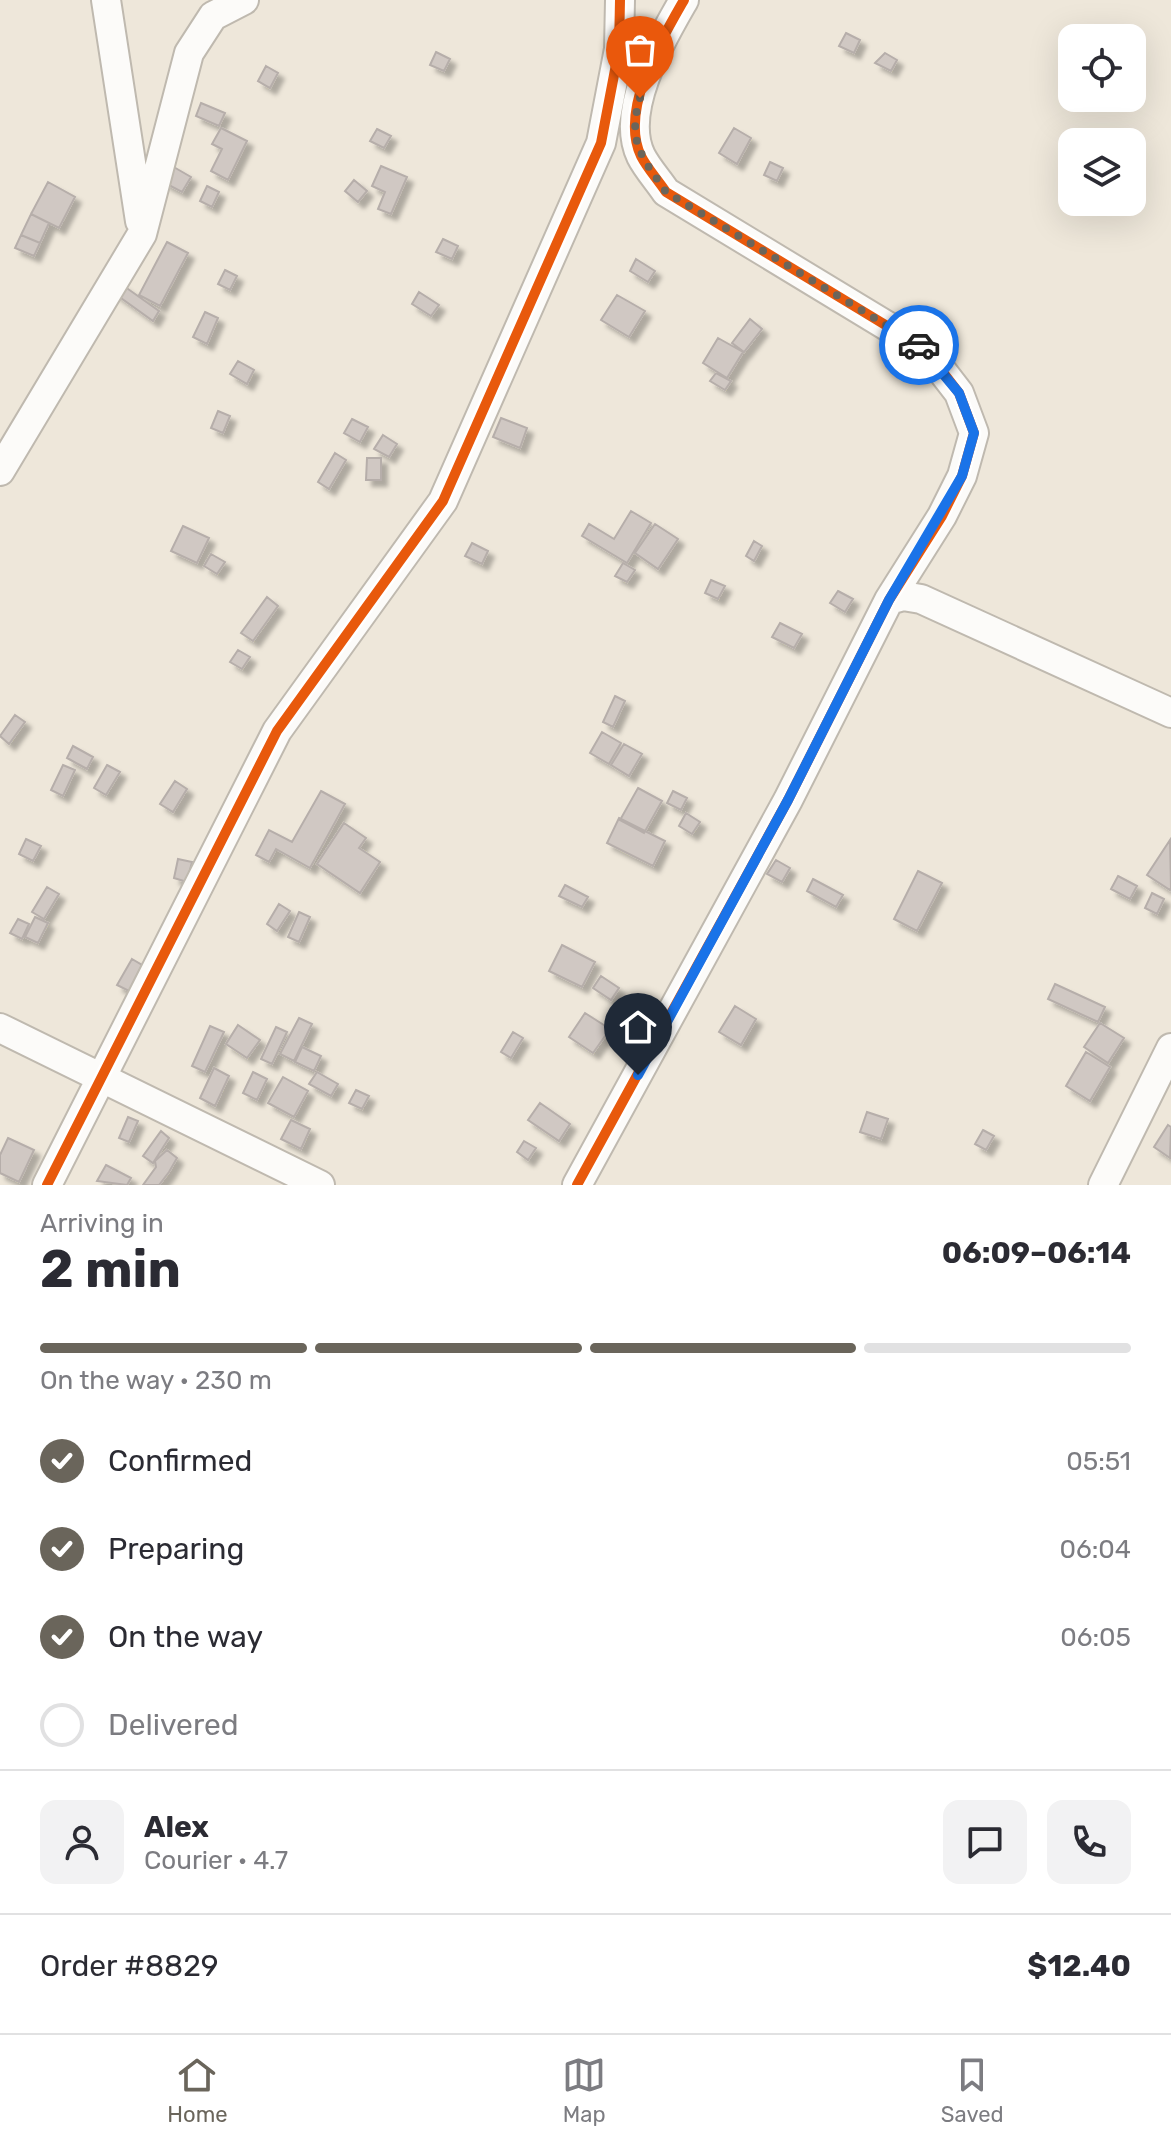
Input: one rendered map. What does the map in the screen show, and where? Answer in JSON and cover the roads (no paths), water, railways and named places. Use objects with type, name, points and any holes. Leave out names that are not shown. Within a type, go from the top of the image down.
[{"type":"street","points":[[106,0],[142,234]]},
{"type":"street","points":[[0,471],[142,234],[189,53],[213,16],[244,0]]},
{"type":"street","points":[[47,1185],[277,731],[443,501],[601,143],[619,49],[620,0]]},
{"type":"street","points":[[577,1185],[788,800],[889,600],[942,516],[962,476],[974,433],[959,393],[925,349],[666,192],[641,155],[633,123],[655,50],[684,0]]},
{"type":"street","points":[[889,600],[903,596],[921,599],[1171,713]]},
{"type":"street","points":[[0,1028],[320,1185]]},
{"type":"street","points":[[1103,1185],[1171,1048]]}]
